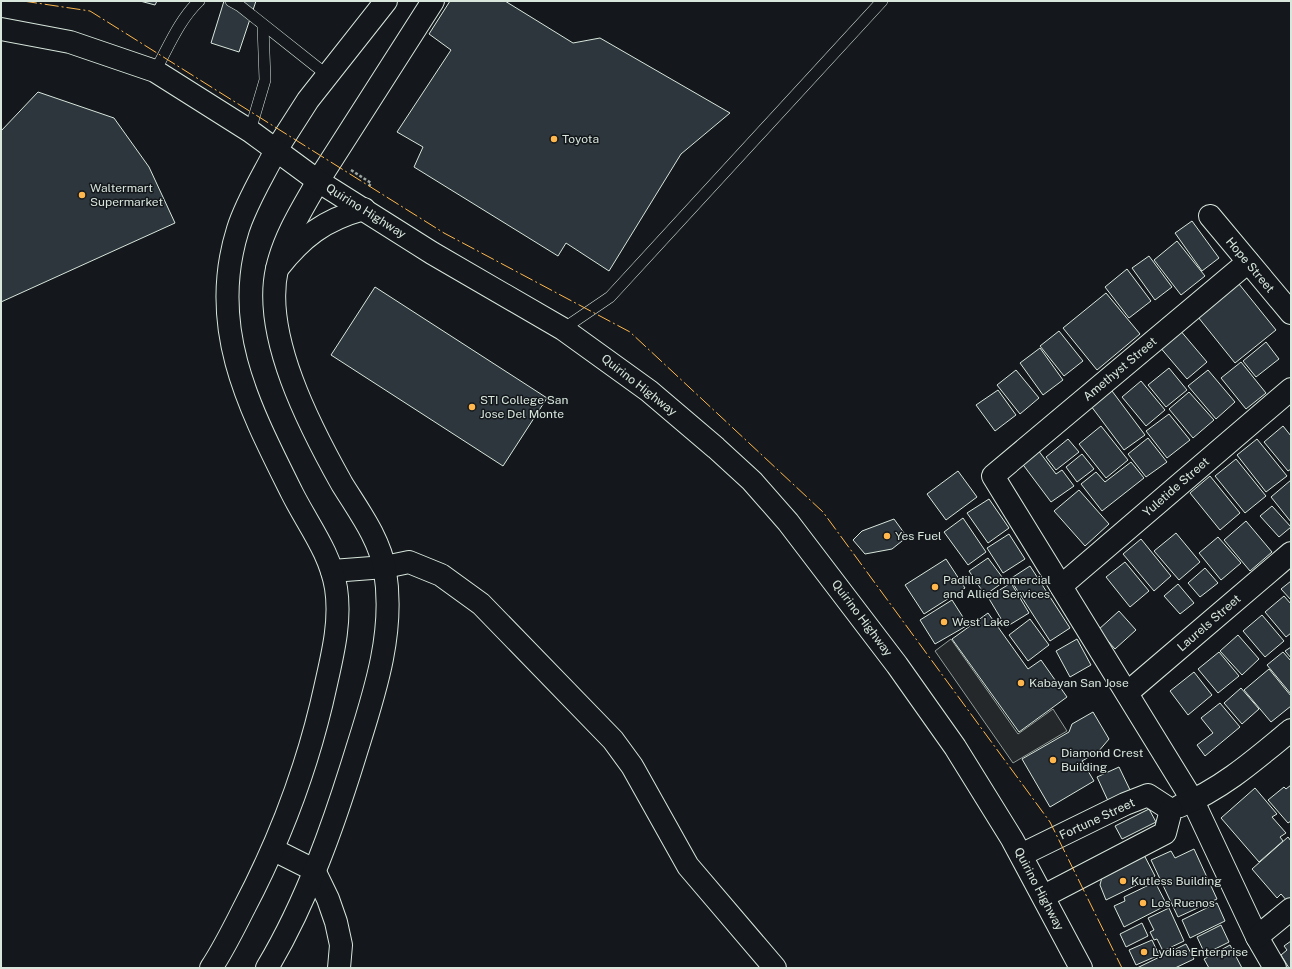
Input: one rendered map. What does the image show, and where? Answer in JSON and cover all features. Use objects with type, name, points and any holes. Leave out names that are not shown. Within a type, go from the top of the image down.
[{"type":"street","points":[[211,968],[274,850],[297,791],[323,701],[336,633],[338,610],[332,571],[317,536],[294,497],[259,428],[234,358],[227,311],[228,284],[232,256],[238,230],[247,207],[276,150],[292,124],[327,74],[386,1]]},
{"type":"street","points":[[267,968],[314,870],[344,792],[369,712],[383,653],[388,604],[385,567],[371,534],[323,451],[301,402],[279,338],[274,293],[277,269],[290,230],[318,181],[433,1]]},
{"type":"street","name":"Quirino Highway","points":[[1,29],[70,42],[156,71],[250,131],[318,181],[432,253],[563,330],[597,352],[671,408],[752,481],[783,516],[897,665],[955,747],[1021,855],[1081,968]]},
{"type":"street","points":[[277,269],[296,245],[318,228],[340,216],[364,210]]},
{"type":"street","name":"Hope Street","points":[[1210,216],[1291,313]]},
{"type":"street","name":"Amethyst Street","points":[[1061,586],[993,476],[1248,262]]},
{"type":"street","name":"Yuletide Street","points":[[1061,586],[1291,389]]},
{"type":"street","name":"Laurels Street","points":[[1127,693],[1291,553]]},
{"type":"street","points":[[332,571],[385,567],[409,562],[441,575],[481,604],[613,740],[632,766],[688,866],[775,968]]},
{"type":"street","points":[[1061,586],[1193,801],[1257,937],[1275,968]]},
{"type":"street","points":[[1044,896],[1165,833],[1171,810],[1193,801],[1236,775],[1291,730]]},
{"type":"street","name":"Fortune Street","points":[[1021,855],[1124,804],[1148,795],[1171,810]]},
{"type":"street","points":[[274,850],[314,870],[328,899],[336,922],[341,945],[339,968]]},
{"type":"street","points":[[1257,937],[1291,909]]},
{"type":"lane","points":[[156,71],[187,14],[199,1]]},
{"type":"lane","points":[[231,1],[240,6],[263,26],[327,74]]},
{"type":"lane","points":[[563,330],[610,297],[882,1]]},
{"type":"lane","points":[[250,131],[265,80],[263,26]]},
{"type":"shaded area","points":[[951,639],[1018,734],[1053,709],[1067,731],[1013,763],[935,651]]},
{"type":"building","points":[[140,1],[157,1],[155,5]]},
{"type":"building","points":[[224,1],[256,1],[239,52],[211,43]]},
{"type":"building","name":"Toyota","points":[[450,1],[505,1],[573,43],[600,38],[730,113],[681,154],[609,271],[566,243],[558,256],[414,167],[423,147],[397,132],[451,50],[429,34]]},
{"type":"building","name":"Waltermart Supermarket","points":[[38,92],[114,118],[149,167],[175,223],[1,302],[1,131]]},
{"type":"building","points":[[1192,221],[1219,258],[1202,271],[1175,233]]},
{"type":"building","points":[[1177,241],[1205,276],[1181,295],[1154,260]]},
{"type":"building","points":[[1149,256],[1172,287],[1155,300],[1132,268]]},
{"type":"building","points":[[1127,269],[1151,301],[1129,318],[1105,287]]},
{"type":"building","points":[[1239,284],[1276,330],[1235,363],[1198,317]]},
{"type":"building","points":[[375,287],[547,398],[503,466],[331,355]]},
{"type":"building","points":[[1106,293],[1140,334],[1097,370],[1063,328]]},
{"type":"building","points":[[1179,329],[1207,362],[1187,379],[1159,346]]},
{"type":"building","points":[[1059,331],[1083,361],[1064,376],[1040,346]]},
{"type":"building","points":[[1266,342],[1279,359],[1256,377],[1243,361]]},
{"type":"building","points":[[1040,348],[1063,380],[1043,395],[1020,363]]},
{"type":"building","points":[[1241,362],[1266,393],[1246,409],[1221,378]]},
{"type":"building","points":[[1169,368],[1187,390],[1166,407],[1148,385]]},
{"type":"building","points":[[1016,370],[1039,398],[1020,414],[997,385]]},
{"type":"building","points":[[1208,370],[1235,402],[1216,419],[1188,386]]},
{"type":"building","points":[[1141,381],[1165,410],[1146,426],[1122,397]]},
{"type":"building","points":[[998,390],[1016,415],[995,431],[976,405]]},
{"type":"building","points":[[1112,391],[1145,435],[1124,450],[1091,406]]},
{"type":"building","points":[[1189,392],[1214,420],[1193,438],[1169,409]]},
{"type":"building","points":[[1169,414],[1190,440],[1167,458],[1146,431]]},
{"type":"building","points":[[1101,426],[1128,460],[1106,478],[1079,444]]},
{"type":"building","points":[[1283,426],[1291,436],[1291,469],[1288,471],[1264,442]]},
{"type":"building","points":[[1148,438],[1167,462],[1146,477],[1128,454]]},
{"type":"building","points":[[1068,439],[1079,452],[1056,470],[1046,457]]},
{"type":"building","points":[[1257,439],[1287,476],[1266,492],[1237,455]]},
{"type":"building","points":[[1038,450],[1056,474],[1062,470],[1074,486],[1051,502],[1021,462]]},
{"type":"building","points":[[1082,454],[1094,469],[1077,482],[1066,467]]},
{"type":"building","points":[[1236,459],[1266,496],[1245,513],[1215,476]]},
{"type":"building","points":[[1131,462],[1144,478],[1102,511],[1081,484],[1096,472],[1105,482]]},
{"type":"building","points":[[958,471],[977,497],[946,520],[927,494]]},
{"type":"building","points":[[1210,476],[1240,513],[1220,530],[1190,493]]},
{"type":"building","points":[[1291,480],[1291,522],[1271,497]]},
{"type":"building","points":[[1079,490],[1109,524],[1085,546],[1054,511]]},
{"type":"building","points":[[989,499],[1009,528],[988,543],[967,513]]},
{"type":"building","points":[[1272,506],[1291,527],[1279,537],[1260,516]]},
{"type":"building","points":[[963,518],[986,552],[968,565],[944,532]]},
{"type":"building","points":[[894,519],[907,537],[892,549],[865,554],[853,540],[862,531]]},
{"type":"building","points":[[1246,521],[1272,552],[1250,571],[1224,540]]},
{"type":"building","points":[[1176,533],[1200,562],[1179,580],[1154,551]]},
{"type":"building","points":[[1009,534],[1025,559],[1003,573],[987,548]]},
{"type":"building","points":[[1218,537],[1241,563],[1221,580],[1199,553]]},
{"type":"building","points":[[1141,539],[1171,576],[1154,591],[1123,554]]},
{"type":"building","points":[[988,558],[1005,581],[985,595],[969,571]]},
{"type":"building","name":"Padilla Commercial and Allied Services","points":[[946,559],[965,588],[924,614],[905,585]]},
{"type":"building","points":[[1125,562],[1149,591],[1130,607],[1106,577]]},
{"type":"building","points":[[1030,566],[1070,628],[1050,641],[1010,579]]},
{"type":"building","points":[[1205,568],[1218,583],[1200,597],[1188,583]]},
{"type":"building","points":[[1291,581],[1291,600],[1281,589]]},
{"type":"building","points":[[1011,583],[1029,613],[1006,627],[988,597]]},
{"type":"building","points":[[1178,584],[1194,603],[1180,614],[1164,596]]},
{"type":"building","points":[[1284,596],[1291,604],[1291,633],[1286,637],[1265,612]]},
{"type":"building","name":"West Lake","points":[[952,600],[968,625],[935,644],[920,620]]},
{"type":"building","points":[[1119,611],[1136,630],[1115,649],[1098,630]]},
{"type":"building","name":"Kabayan San Jose","points":[[988,613],[1028,669],[1041,660],[1067,697],[1019,732],[952,639]]},
{"type":"building","points":[[1262,615],[1284,641],[1265,657],[1243,631]]},
{"type":"building","points":[[1030,619],[1049,645],[1028,661],[1009,635]]},
{"type":"building","points":[[1238,635],[1259,659],[1242,675],[1220,651]]},
{"type":"building","points":[[1077,639],[1091,665],[1070,677],[1056,651]]},
{"type":"building","points":[[1291,647],[1291,658],[1285,651]]},
{"type":"building","points":[[1219,652],[1239,676],[1218,693],[1198,669]]},
{"type":"building","points":[[1283,652],[1291,661],[1291,694],[1267,665]]},
{"type":"building","points":[[1269,669],[1291,696],[1291,706],[1271,722],[1244,690]]},
{"type":"building","points":[[1194,672],[1212,695],[1188,715],[1170,691]]},
{"type":"building","points":[[1241,688],[1259,709],[1242,724],[1224,703]]},
{"type":"building","points":[[1220,703],[1240,727],[1205,756],[1197,745],[1213,733],[1201,718]]},
{"type":"building","name":"Diamond Crest Building","points":[[1093,712],[1109,739],[1098,752],[1082,761],[1094,781],[1050,807],[1022,759],[1069,732],[1072,724]]},
{"type":"building","points":[[1119,767],[1131,792],[1109,803],[1097,777]]},
{"type":"building","points":[[1291,785],[1291,821],[1288,823],[1268,800],[1284,787],[1286,789]]},
{"type":"building","points":[[1255,788],[1277,814],[1272,817],[1286,833],[1280,837],[1283,841],[1259,862],[1221,818]]},
{"type":"building","points":[[1149,809],[1156,822],[1122,839],[1115,826]]},
{"type":"building","points":[[1288,837],[1291,841],[1291,900],[1288,902],[1281,894],[1277,898],[1252,869]]},
{"type":"building","points":[[1194,849],[1217,899],[1178,917],[1151,860],[1171,851],[1175,858]]},
{"type":"building","name":"Kutless Building","points":[[1143,853],[1155,876],[1106,900],[1100,885],[1103,873]]},
{"type":"building","name":"Los Ruenos","points":[[1155,882],[1167,905],[1124,927],[1114,906],[1125,901],[1124,897]]},
{"type":"building","points":[[1217,903],[1225,921],[1190,938],[1182,920]]},
{"type":"building","points":[[1169,908],[1184,941],[1163,951],[1157,939],[1154,940],[1150,932],[1154,930],[1148,918]]},
{"type":"building","points":[[1142,923],[1148,936],[1126,947],[1120,934]]},
{"type":"building","points":[[1221,925],[1229,942],[1205,954],[1197,937]]},
{"type":"building","name":"Lydias Enterprise","points":[[1152,940],[1159,955],[1136,965],[1129,950]]},
{"type":"building","points":[[1291,941],[1291,968],[1289,968],[1281,955],[1287,950],[1284,946]]},
{"type":"building","points":[[1186,944],[1194,959],[1175,968],[1137,968]]},
{"type":"building","points":[[1230,945],[1242,968],[1209,968],[1204,959]]},
{"type":"power","points":[[23,1],[90,11],[444,233],[630,332],[823,512],[1050,822],[1122,968]]},
{"type":"place","name":"Toyota","points":[[554,139]]},
{"type":"place","name":"Waltermart Supermarket","points":[[82,195]]},
{"type":"place","name":"STI College San Jose Del Monte","points":[[472,407]]},
{"type":"place","name":"Yes Fuel","points":[[887,536]]},
{"type":"place","name":"Padilla Commercial and Allied Services","points":[[935,587]]},
{"type":"place","name":"West Lake","points":[[944,622]]},
{"type":"place","name":"Kabayan San Jose","points":[[1021,683]]},
{"type":"place","name":"Diamond Crest Building","points":[[1053,760]]},
{"type":"place","name":"Kutless Building","points":[[1123,881]]},
{"type":"place","name":"Los Ruenos","points":[[1143,903]]},
{"type":"place","name":"Lydias Enterprise","points":[[1144,952]]}]
